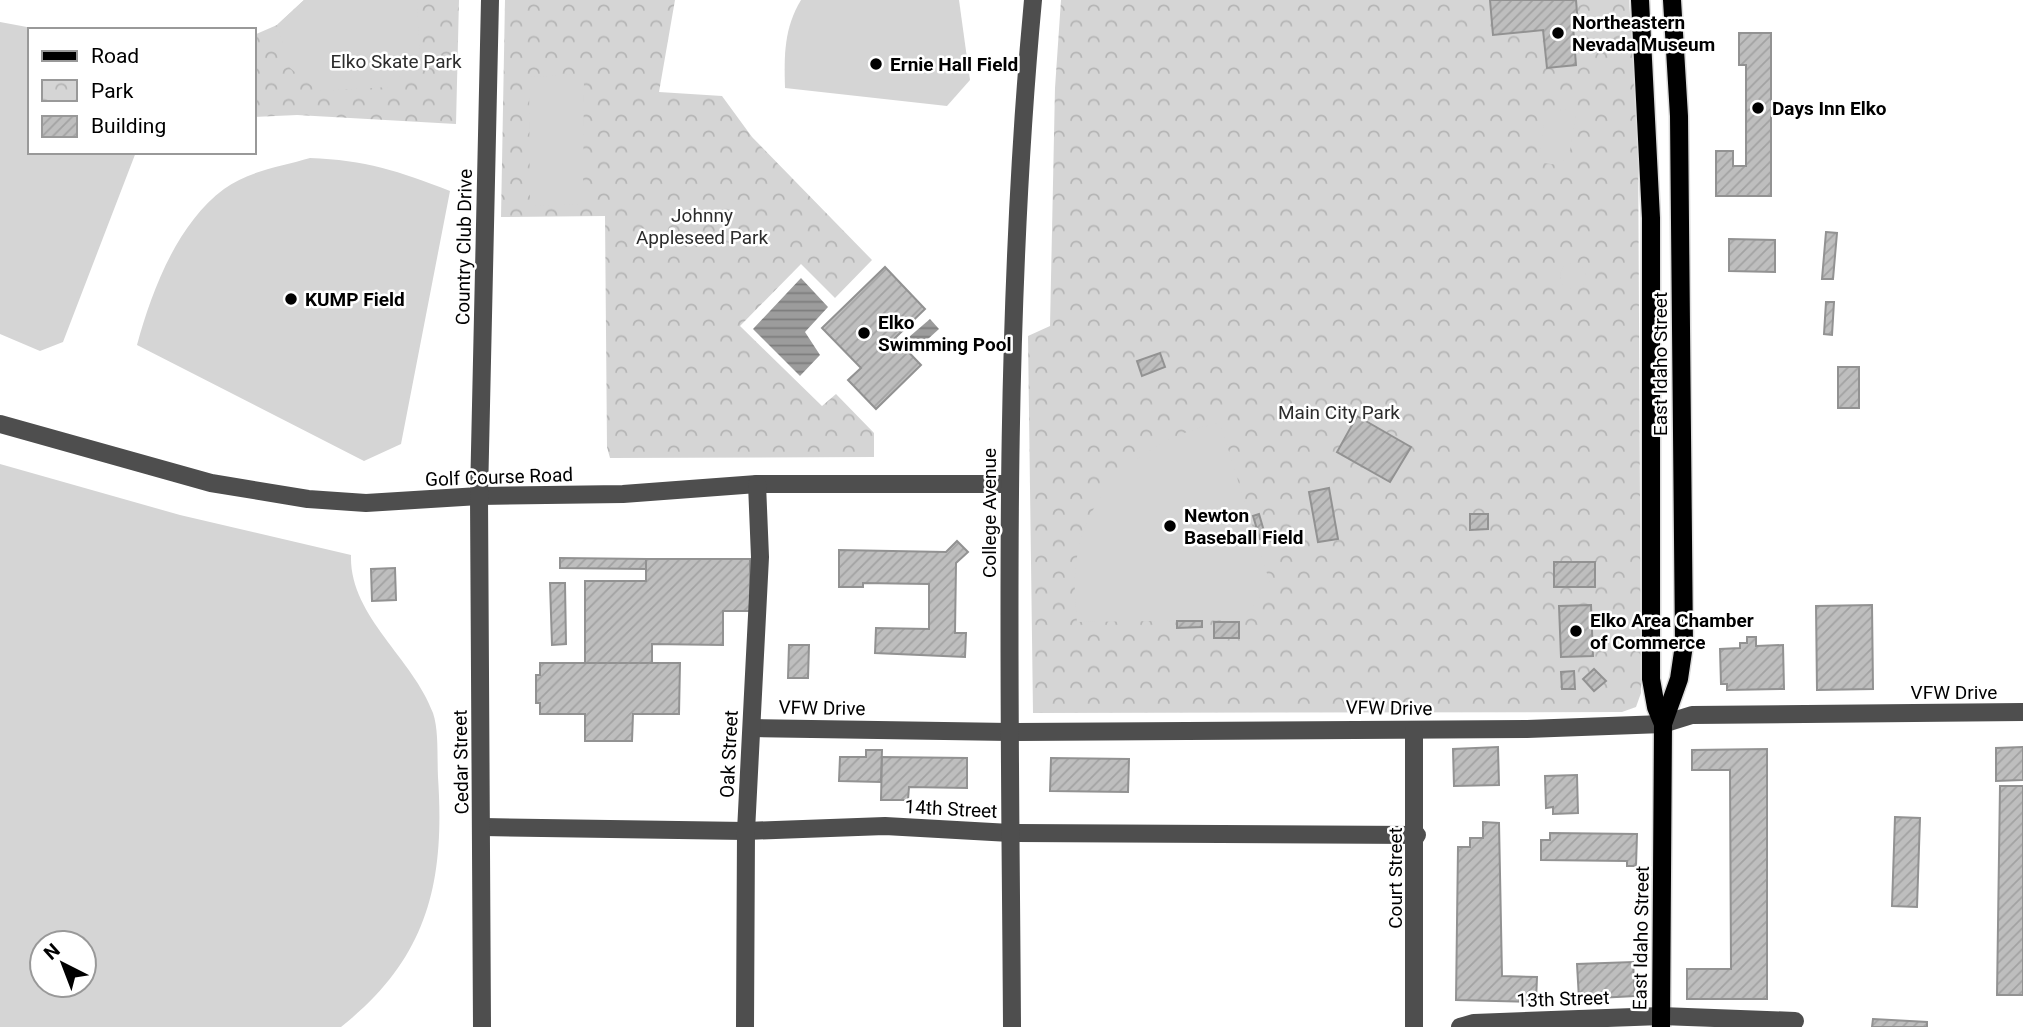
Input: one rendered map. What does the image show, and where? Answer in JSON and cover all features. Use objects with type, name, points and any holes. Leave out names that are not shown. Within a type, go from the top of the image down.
[{"type":"main road","name":"East Idaho Street","points":[[1640,0],[1651,218],[1651,679],[1656,707],[1663,724]]},
{"type":"main road","name":"East Idaho Street","points":[[1661,1022],[1663,724],[1679,679],[1684,645],[1679,116],[1672,0]]},
{"type":"street","name":"Country Club Drive","points":[[479,496],[490,0]]},
{"type":"street","name":"College Avenue","points":[[1012,1027],[1009,484],[1023,92],[1033,0]]},
{"type":"street","name":"Golf Course Road","points":[[0,424],[211,483],[261,493],[366,503],[479,496],[623,494],[757,484],[1009,484]]},
{"type":"street","name":"Oak Street","points":[[745,1027],[746,831],[760,557],[757,484]]},
{"type":"street","name":"Cedar Street","points":[[479,496],[483,827],[482,1027]]},
{"type":"street","name":"VFW Drive","points":[[752,728],[1010,732],[1414,730],[1663,724],[1692,715],[2023,712]]},
{"type":"street","name":"Court Street","points":[[1414,730],[1414,1027]]},
{"type":"street","name":"14th Street","points":[[483,827],[746,831],[885,826],[1010,833],[1416,835]]},
{"type":"street","name":"13th Street","points":[[1460,1027],[1474,1023],[1795,1021]]},
{"type":"green space","name":"Elko Skate Park","points":[[304,0],[459,0],[456,124],[297,115],[256,117],[256,34],[277,25]]},
{"type":"green space","name":"Elko Skate Park","points":[[304,0],[417,0],[420,54],[390,87],[318,91],[290,68],[277,25]]},
{"type":"green space","name":"Johnny Appleseed Park","points":[[505,0],[675,0],[659,92],[722,96],[752,137],[872,260],[835,298],[801,264],[740,326],[822,406],[836,394],[874,433],[874,457],[610,458],[607,447],[605,216],[501,217]]},
{"type":"green space","name":"Ernie Hall Field","points":[[801,0],[959,0],[970,80],[947,106],[785,88],[786,42],[791,21]]},
{"type":"green space","name":"Main City Park","points":[[1061,0],[1629,0],[1638,133],[1641,693],[1636,707],[1622,712],[1033,713],[1028,336],[1050,326],[1055,88]]},
{"type":"green space","points":[[0,22],[32,28],[28,28],[28,154],[135,154],[63,342],[40,351],[0,334]]},
{"type":"green space","points":[[584,74],[583,204],[530,206],[529,77]]},
{"type":"green space","points":[[1566,109],[1576,116],[1569,156],[1558,165],[1544,163],[1539,157],[1544,121],[1555,111]]},
{"type":"green space","name":"KUMP Field","points":[[310,158],[348,161],[382,168],[450,191],[401,444],[364,461],[137,345],[150,302],[168,260],[207,203],[244,178]]},
{"type":"green space","points":[[1573,263],[1583,266],[1586,276],[1583,286],[1573,289],[1563,286],[1560,276],[1563,266]]},
{"type":"green space","name":"Newton Baseball Field","points":[[1220,423],[1270,583],[1243,620],[1077,622],[1077,557],[1094,507],[1109,486],[1148,452],[1195,429]]},
{"type":"green space","points":[[0,464],[180,515],[351,555],[353,577],[360,598],[424,693],[433,713],[437,744],[439,815],[438,851],[433,884],[425,916],[412,946],[394,974],[370,1001],[341,1027],[0,1027]]},
{"type":"shaded area","points":[[801,278],[828,307],[805,332],[820,355],[800,376],[753,329]]},
{"type":"shaded area","points":[[930,319],[939,329],[918,348],[909,337]]},
{"type":"building","name":"Northeastern Nevada Museum","points":[[1490,0],[1576,0],[1578,25],[1573,26],[1576,65],[1547,68],[1543,30],[1493,35]]},
{"type":"building","name":"Days Inn Elko","points":[[1739,33],[1771,33],[1771,196],[1716,196],[1716,151],[1733,151],[1733,166],[1746,166],[1746,65],[1739,65]]},
{"type":"building","points":[[1826,232],[1837,233],[1833,279],[1822,279]]},
{"type":"building","points":[[1729,239],[1775,240],[1775,272],[1729,271]]},
{"type":"building","name":"Elko Swimming Pool","points":[[885,267],[925,309],[895,338],[921,365],[876,409],[848,380],[861,368],[822,328]]},
{"type":"building","points":[[1826,302],[1834,302],[1832,335],[1824,334]]},
{"type":"building","points":[[1160,353],[1165,367],[1142,376],[1137,361]]},
{"type":"building","points":[[1838,367],[1859,367],[1859,408],[1838,408]]},
{"type":"building","points":[[1357,416],[1411,447],[1390,482],[1337,452]]},
{"type":"building","points":[[1329,488],[1338,539],[1318,542],[1309,492]]},
{"type":"building","points":[[1259,514],[1266,538],[1260,539],[1253,516]]},
{"type":"building","points":[[1470,514],[1488,514],[1488,529],[1470,530]]},
{"type":"building","points":[[957,541],[968,552],[956,563],[955,633],[966,633],[965,657],[875,653],[876,628],[929,629],[929,584],[863,583],[863,587],[839,587],[839,550],[946,552]]},
{"type":"building","points":[[560,558],[646,559],[646,569],[560,568]]},
{"type":"building","points":[[646,559],[750,559],[750,611],[723,611],[723,645],[652,644],[652,663],[585,663],[585,581],[646,581]]},
{"type":"building","points":[[1554,562],[1595,562],[1595,587],[1554,587]]},
{"type":"building","points":[[395,568],[396,600],[372,601],[371,569]]},
{"type":"building","points":[[550,583],[565,583],[566,644],[552,645]]},
{"type":"building","name":"Elko Area Chamber of Commerce","points":[[1591,605],[1593,656],[1561,657],[1559,606]]},
{"type":"building","points":[[1872,605],[1873,689],[1817,690],[1816,606]]},
{"type":"building","points":[[1177,621],[1202,621],[1202,627],[1177,628]]},
{"type":"building","points":[[1214,622],[1239,622],[1239,638],[1214,638]]},
{"type":"building","points":[[1747,637],[1756,637],[1756,646],[1783,645],[1784,689],[1727,690],[1727,684],[1721,684],[1720,649],[1740,648],[1740,643],[1747,643]]},
{"type":"building","points":[[789,645],[809,645],[808,678],[788,678]]},
{"type":"building","points":[[540,663],[680,663],[679,714],[633,714],[632,741],[585,741],[585,714],[540,714],[540,703],[536,703],[536,675],[540,675]]},
{"type":"building","points":[[1594,669],[1606,681],[1594,691],[1583,679]]},
{"type":"building","points":[[1574,671],[1575,689],[1562,689],[1561,672]]},
{"type":"building","points":[[1498,747],[1499,785],[1454,786],[1453,749]]},
{"type":"building","points":[[2023,747],[2023,780],[1996,781],[1996,748]]},
{"type":"building","points":[[1767,749],[1767,999],[1687,999],[1687,969],[1731,969],[1730,770],[1692,770],[1692,750]]},
{"type":"building","points":[[866,750],[882,750],[881,782],[839,781],[840,757],[866,757]]},
{"type":"building","points":[[882,757],[967,758],[967,788],[909,787],[908,800],[881,800]]},
{"type":"building","points":[[1051,758],[1129,759],[1128,792],[1050,791]]},
{"type":"building","points":[[1577,775],[1578,813],[1553,814],[1553,807],[1546,808],[1545,776]]},
{"type":"building","points":[[2000,786],[2023,786],[2023,995],[1997,995]]},
{"type":"building","points":[[1895,817],[1920,818],[1917,907],[1892,906]]},
{"type":"building","points":[[1483,822],[1499,823],[1502,976],[1537,977],[1536,1002],[1456,1000],[1458,847],[1470,847],[1470,838],[1483,838]]},
{"type":"building","points":[[1550,833],[1637,834],[1636,866],[1627,866],[1627,861],[1541,860],[1541,840],[1550,840]]},
{"type":"building","points":[[1633,962],[1635,996],[1579,999],[1577,964]]},
{"type":"building","points":[[1873,1019],[1927,1022],[1927,1027],[1872,1027]]},
{"type":"place","name":"Northeastern Nevada Museum","points":[[1558,33]]},
{"type":"place","name":"Ernie Hall Field","points":[[876,64]]},
{"type":"place","name":"Days Inn Elko","points":[[1758,108]]},
{"type":"place","name":"KUMP Field","points":[[291,299]]},
{"type":"place","name":"Elko Swimming Pool","points":[[864,333]]},
{"type":"place","name":"Newton Baseball Field","points":[[1170,526]]},
{"type":"place","name":"Elko Area Chamber of Commerce","points":[[1576,631]]}]
